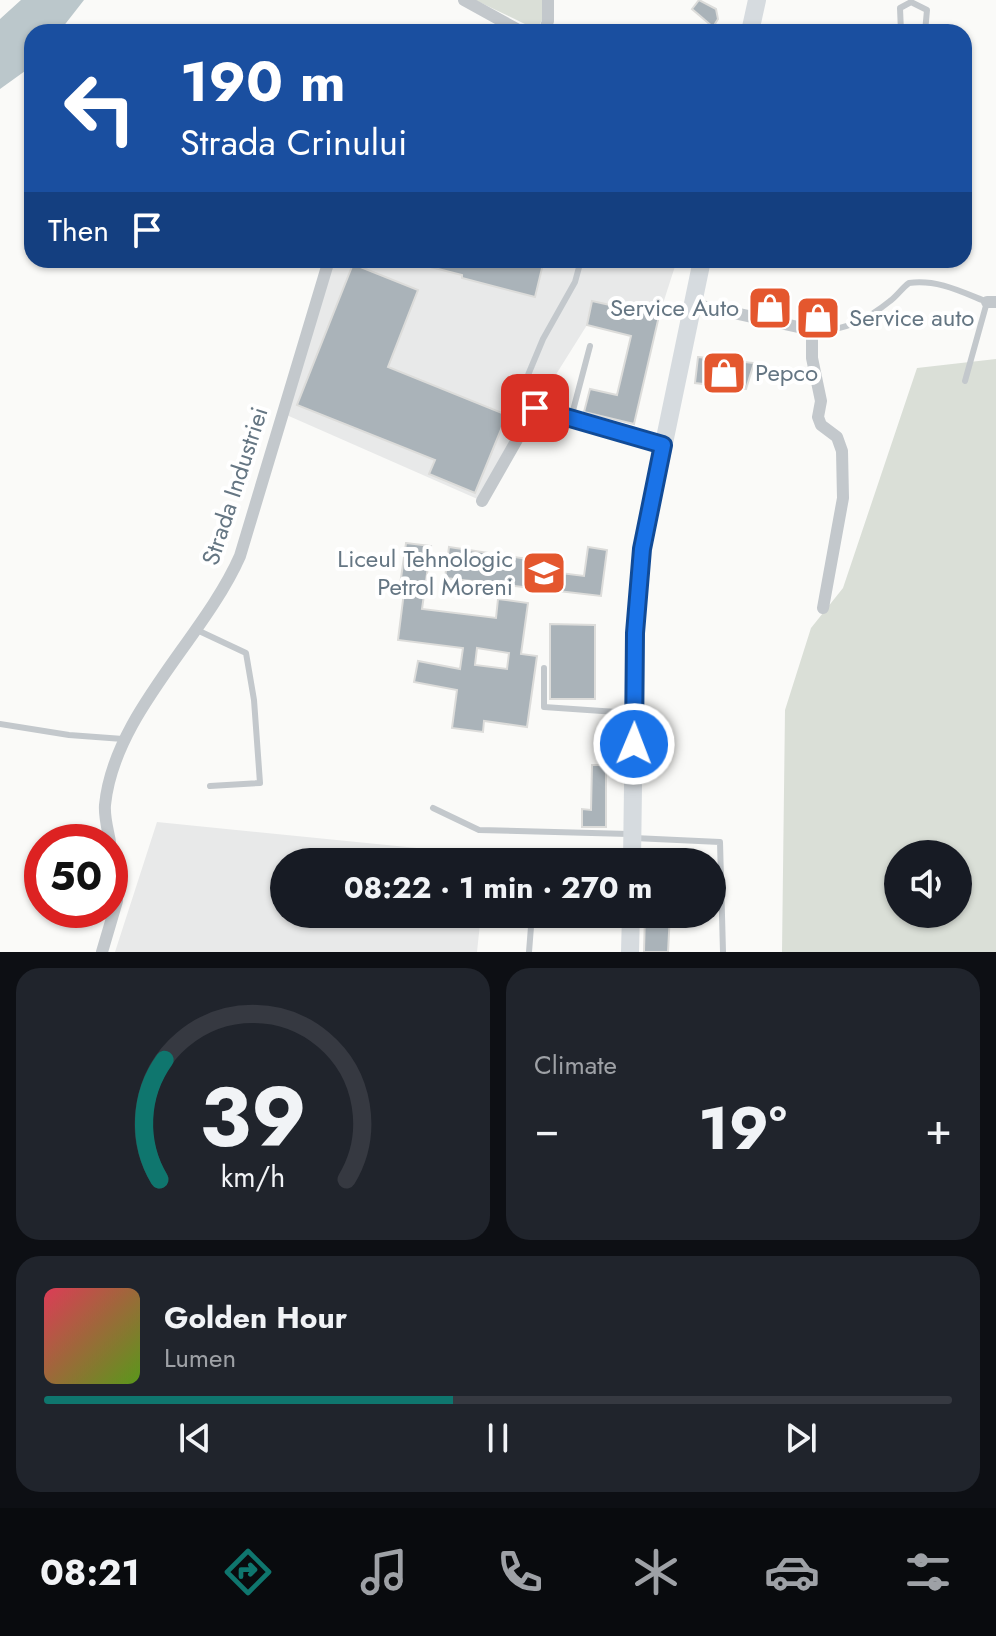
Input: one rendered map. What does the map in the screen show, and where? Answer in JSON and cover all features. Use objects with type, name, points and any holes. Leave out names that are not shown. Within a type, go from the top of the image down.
[{"type":"main road","points":[[752,24],[757,0]]},
{"type":"main road","points":[[633,848],[635,633],[642,549],[700,268]]},
{"type":"main road","points":[[630,952],[631,928]]},
{"type":"street","points":[[464,0],[508,24]]},
{"type":"street","points":[[547,24],[548,0]]},
{"type":"street","name":"Strada Industriei","points":[[107,824],[104,808],[110,780],[127,739],[173,658],[221,595],[240,556],[327,268]]},
{"type":"street","points":[[693,304],[812,330],[812,358],[820,382],[818,417],[821,425],[837,437],[842,451],[843,498],[823,608]]},
{"type":"street","points":[[482,501],[535,408],[663,445]]},
{"type":"street","name":"Strada Industriei","points":[[102,952],[109,928]]},
{"type":"lane","points":[[901,24],[900,8],[911,2],[927,10],[926,24]]},
{"type":"lane","points":[[535,408],[518,399],[543,339],[575,282],[579,268]]},
{"type":"lane","points":[[812,330],[830,332],[850,325],[887,304],[904,287],[914,282],[948,287],[991,302],[965,381]]},
{"type":"lane","points":[[571,418],[590,346]]},
{"type":"lane","points":[[197,630],[246,653],[254,700],[260,783],[210,786]]},
{"type":"lane","points":[[544,668],[544,707],[634,714]]},
{"type":"lane","points":[[0,724],[69,735],[127,739]]},
{"type":"lane","points":[[433,808],[479,830],[720,842],[723,952]]},
{"type":"lane","points":[[529,952],[531,928]]},
{"type":"shaded area","points":[[21,0],[84,0],[65,24],[24,24],[24,72],[0,89],[0,19]]},
{"type":"shaded area","points":[[475,0],[543,0],[544,16],[540,24],[525,24]]},
{"type":"shaded area","points":[[327,268],[674,268],[659,316],[592,301],[587,325],[482,501],[282,413]]},
{"type":"shaded area","points":[[996,359],[996,952],[782,952],[785,710],[811,628],[843,588],[917,368]]},
{"type":"shaded area","points":[[157,822],[417,848],[270,848],[270,928],[480,928],[477,952],[115,952],[123,928],[128,928],[128,912]]},
{"type":"building","points":[[699,0],[716,9],[718,19],[715,24],[710,24],[692,9]]},
{"type":"building","points":[[351,268],[363,268],[418,290],[388,367],[507,415],[475,493],[429,474],[435,460],[297,405]]},
{"type":"building","points":[[435,268],[542,268],[535,297],[462,278],[462,275]]},
{"type":"building","points":[[592,301],[659,316],[634,424],[584,412],[590,389],[617,395],[631,336],[587,325]]},
{"type":"building","name":"Pepco","points":[[698,357],[754,363],[746,389],[695,383]]},
{"type":"building","points":[[406,543],[431,546],[422,609],[496,618],[498,599],[528,603],[521,654],[537,656],[527,727],[484,721],[483,732],[452,728],[457,690],[414,682],[418,661],[460,669],[463,648],[398,640],[404,592],[399,592]],"holes":[[[477,648],[509,653],[507,669],[475,665]]]},
{"type":"building","points":[[449,547],[528,559],[527,569],[584,576],[588,547],[607,550],[601,596],[445,578]]},
{"type":"building","points":[[550,624],[595,625],[595,699],[550,699]]},
{"type":"building","points":[[592,765],[606,765],[606,827],[582,827],[582,809],[591,810]]},
{"type":"building","points":[[645,928],[669,928],[668,952],[644,952]]},
{"type":"place","name":"Service Auto","points":[[770,308]]},
{"type":"place","name":"Service auto","points":[[818,318]]},
{"type":"place","name":"Pepco","points":[[724,373]]},
{"type":"place","name":"Liceul Tehnologic Petrol Moreni","points":[[544,573]]},
{"type":"route","points":[[535,408],[663,445],[642,549],[637,598],[634,744]]}]
